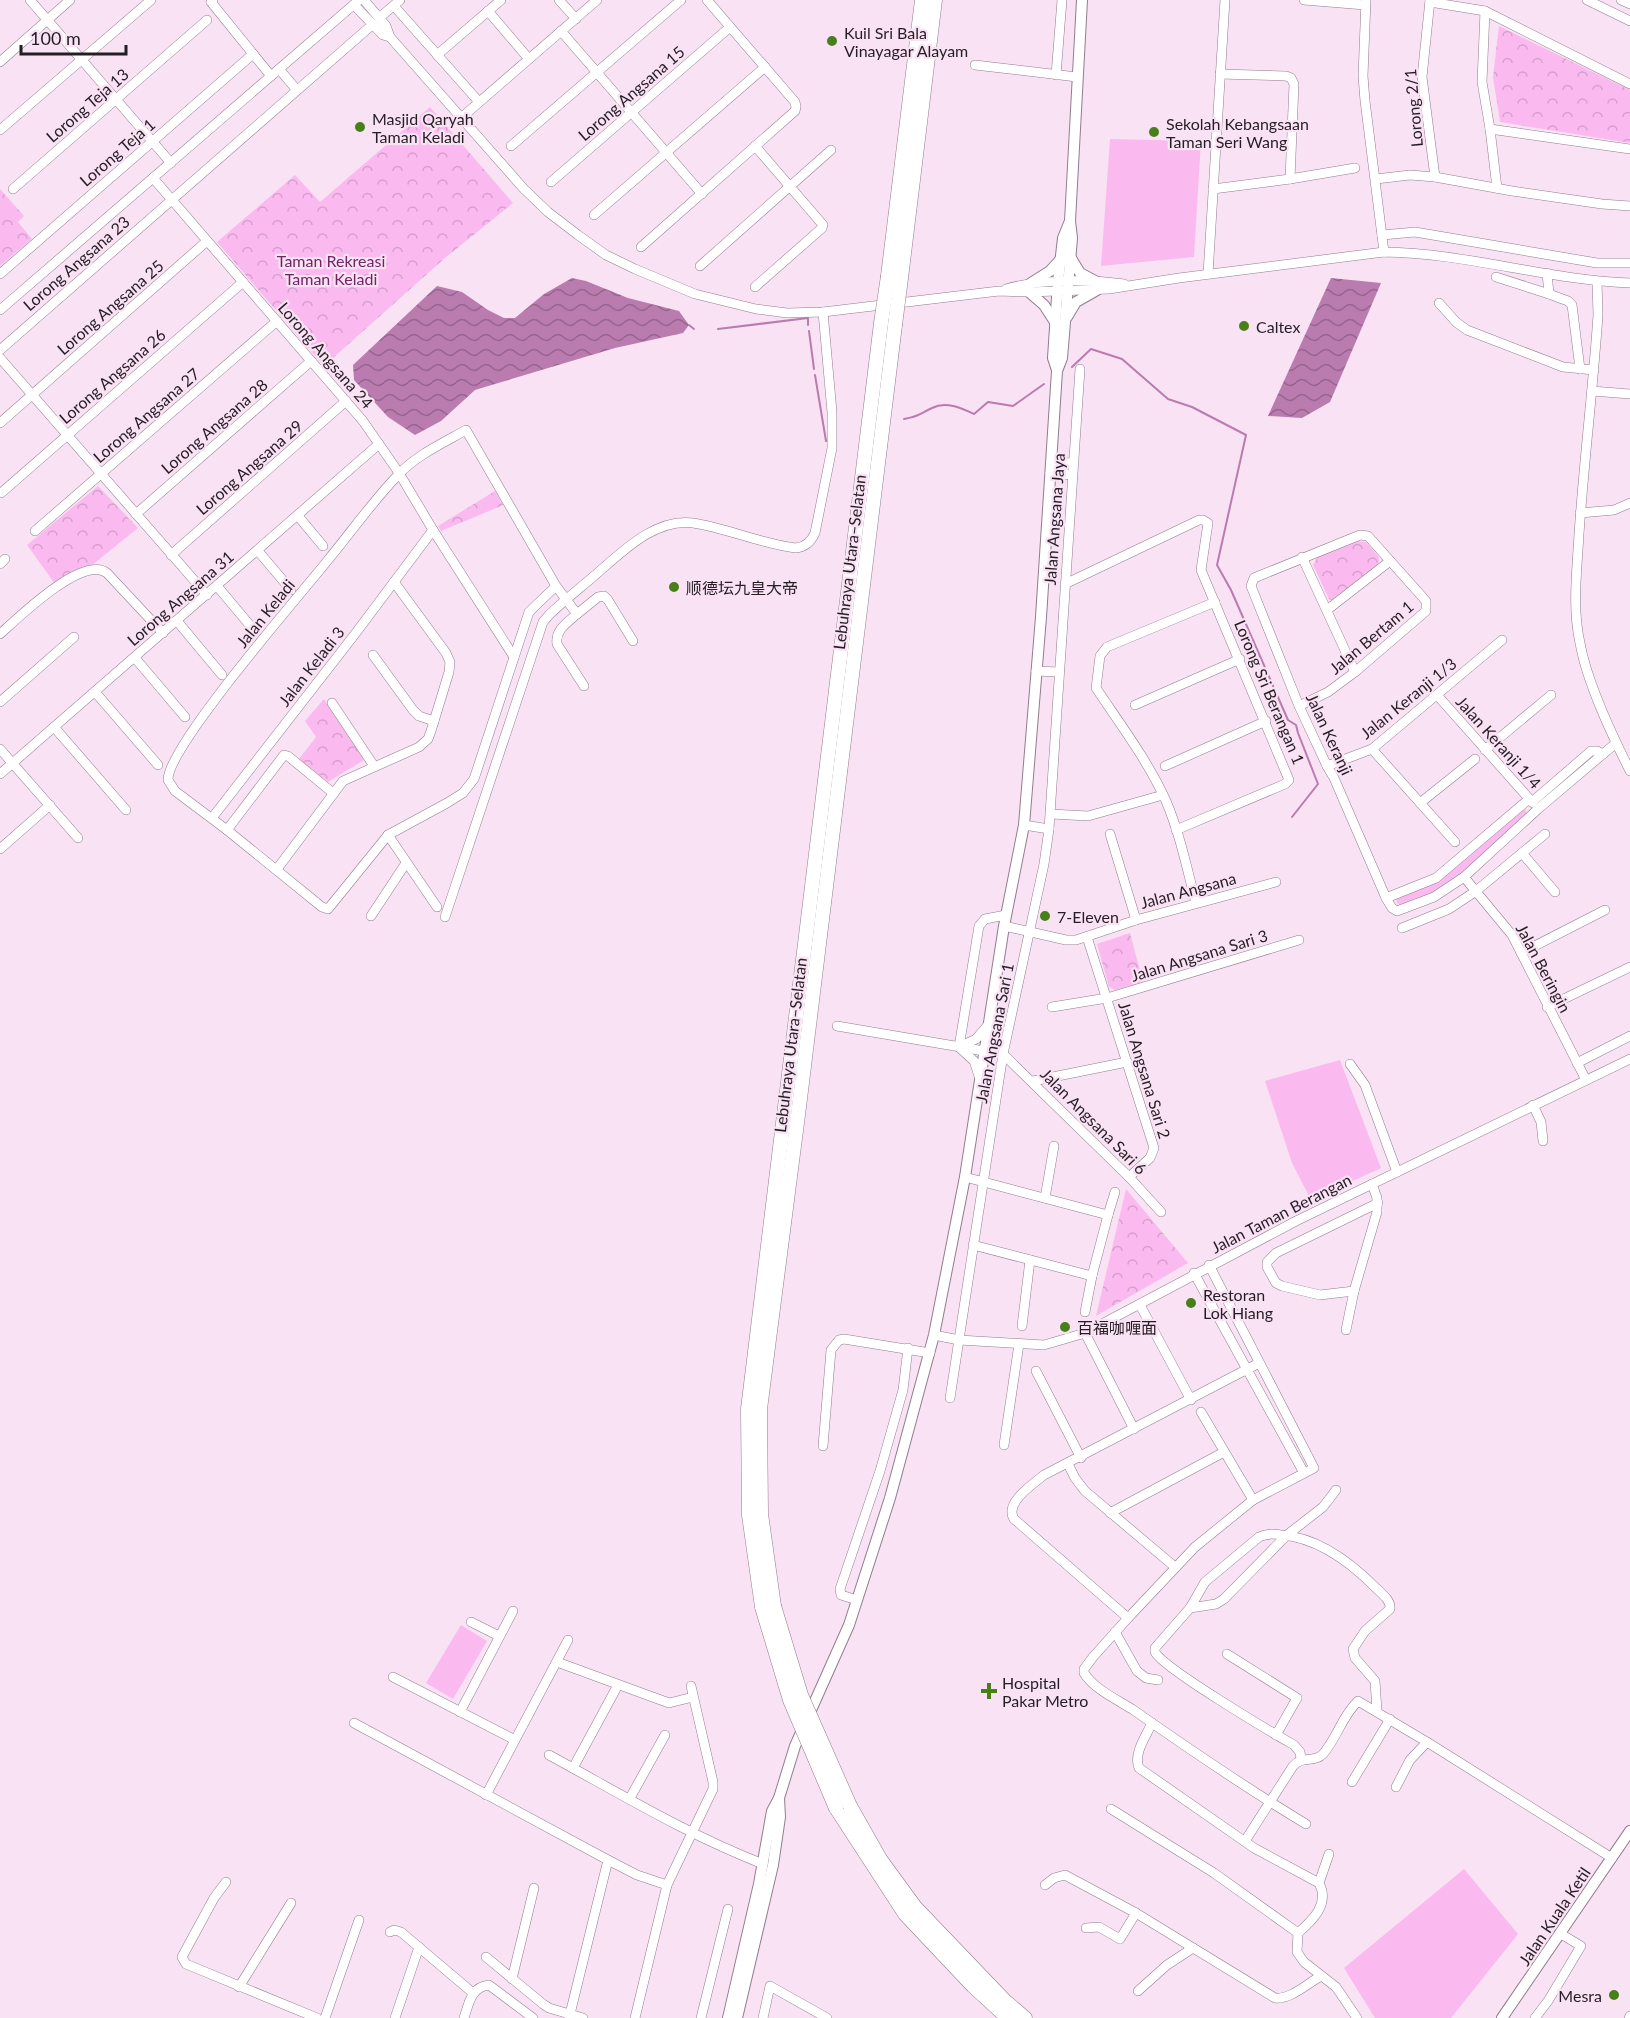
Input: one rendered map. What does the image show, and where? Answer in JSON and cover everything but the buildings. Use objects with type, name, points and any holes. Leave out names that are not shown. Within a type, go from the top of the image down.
[{"type":"highway","name":"Lebuhraya Utara–Selatan","points":[[894,277],[922,0]]},
{"type":"highway","name":"Lebuhraya Utara–Selatan","points":[[934,0],[888,324],[798,1114],[760,1409],[761,1514],[768,1606],[843,1807],[905,1914],[973,1986],[1008,2018]]},
{"type":"highway","name":"Lebuhraya Utara–Selatan","points":[[843,1807],[915,1907],[1005,2001],[1025,2018]]},
{"type":"main road","points":[[728,2018],[763,1864],[772,1811],[779,1798],[795,1746],[838,1651],[892,1491],[930,1353],[965,1177],[1004,926],[1024,825],[1057,371],[1053,358],[1060,323],[1066,259],[1072,238],[1070,221],[1082,0]]},
{"type":"main road","points":[[1060,323],[1076,302],[1097,286],[1066,259]]},
{"type":"main road","points":[[1060,323],[1030,287],[1066,259]]},
{"type":"main road","points":[[737,2018],[773,1865],[780,1817],[779,1798]]},
{"type":"main road","name":"Jalan Kuala Ketil","points":[[1502,2018],[1630,1831]]},
{"type":"street","points":[[30,0],[171,163]]},
{"type":"street","points":[[0,62],[70,0]]},
{"type":"street","points":[[0,130],[151,0]]},
{"type":"street","points":[[213,0],[211,2],[271,76]]},
{"type":"street","points":[[364,0],[376,21]]},
{"type":"street","points":[[437,56],[501,0]]},
{"type":"street","points":[[559,0],[576,19]]},
{"type":"street","points":[[461,118],[597,0]]},
{"type":"street","points":[[511,146],[681,0]]},
{"type":"street","points":[[640,247],[795,111],[795,102],[707,0]]},
{"type":"street","points":[[1056,75],[1062,0]]},
{"type":"street","points":[[1208,274],[1225,0]]},
{"type":"street","points":[[1304,0],[1365,3],[1364,84],[1384,252]]},
{"type":"street","points":[[1587,0],[1630,21]]},
{"type":"street","points":[[1621,0],[1630,4]]},
{"type":"street","points":[[1430,1],[1485,11],[1630,84]]},
{"type":"street","name":"Lorong 2/1","points":[[1430,1],[1422,77],[1435,177]]},
{"type":"street","points":[[0,310],[356,2],[389,30],[390,37],[524,189],[548,212],[606,255],[695,294],[724,302],[787,313],[823,312],[1030,287],[1129,285],[1384,252],[1414,252],[1597,282],[1630,283]]},
{"type":"street","points":[[397,3],[437,56],[479,102]]},
{"type":"street","name":"Lorong Angsana 23","points":[[0,350],[397,3]]},
{"type":"street","points":[[488,11],[529,59]]},
{"type":"street","points":[[1485,11],[1482,76],[1497,188]]},
{"type":"street","name":"Lorong Teja 13","points":[[13,189],[207,20]]},
{"type":"street","name":"Lorong Angsana 15","points":[[551,182],[730,27]]},
{"type":"street","points":[[561,31],[702,194]]},
{"type":"street","name":"Lorong Teja 1","points":[[0,274],[253,54]]},
{"type":"street","points":[[975,65],[1077,77]]},
{"type":"street","points":[[594,215],[765,67]]},
{"type":"street","points":[[279,69],[296,89]]},
{"type":"street","points":[[1220,74],[1286,75],[1291,78],[1294,84],[1290,179]]},
{"type":"street","points":[[1490,129],[1630,148]]},
{"type":"street","points":[[755,146],[823,225],[755,287]]},
{"type":"street","points":[[700,266],[831,150]]},
{"type":"street","points":[[1213,189],[1355,168]]},
{"type":"street","points":[[1376,179],[1410,175],[1435,177],[1602,204],[1630,206]]},
{"type":"street","name":"Lorong Angsana 24","points":[[153,178],[346,401],[380,444],[514,657]]},
{"type":"street","points":[[1382,235],[1415,232],[1597,263],[1630,263]]},
{"type":"street","name":"Lorong Angsana 25","points":[[0,423],[207,241]]},
{"type":"street","points":[[1547,273],[1549,294]]},
{"type":"street","points":[[1496,277],[1549,294],[1568,301],[1572,305],[1580,369]]},
{"type":"street","name":"Lorong Angsana 26","points":[[1,493],[243,282]]},
{"type":"street","points":[[1597,282],[1598,315],[1580,513],[1576,624],[1586,666],[1616,743],[1630,771]]},
{"type":"street","points":[[1439,303],[1456,322],[1467,330],[1559,365],[1594,370]]},
{"type":"street","points":[[445,917],[543,622],[616,556],[666,525],[695,524],[789,547],[802,547],[812,540],[832,448],[832,412],[823,312]]},
{"type":"street","name":"Lorong Angsana 27","points":[[35,531],[277,321]]},
{"type":"street","points":[[0,358],[207,595]]},
{"type":"street","name":"Lorong Angsana 28","points":[[136,514],[311,361]]},
{"type":"street","name":"Jalan Angsana Jaya","points":[[1059,672],[1080,369]]},
{"type":"street","points":[[1592,391],[1630,394]]},
{"type":"street","name":"Lorong Angsana 29","points":[[171,555],[346,401]]},
{"type":"street","name":"Jalan Keladi","points":[[212,818],[176,791],[168,780],[171,767],[188,736],[268,632],[399,473],[431,450],[466,430],[556,586]]},
{"type":"street","name":"Lorong Angsana 31","points":[[0,774],[380,444]]},
{"type":"street","points":[[1051,462],[1073,463]]},
{"type":"street","points":[[1050,473],[1072,475]]},
{"type":"street","points":[[1580,513],[1614,510],[1630,502]]},
{"type":"street","points":[[298,516],[323,546]]},
{"type":"street","name":"Lorong Sri Berangan 1","points":[[1065,584],[1199,520],[1205,521],[1209,526],[1200,566],[1289,776],[1288,782],[1176,830]]},
{"type":"street","name":"Jalan Keladi 3","points":[[212,818],[433,530]]},
{"type":"street","points":[[1327,610],[1390,561],[1368,536],[1364,535],[1302,557],[1355,672]]},
{"type":"street","points":[[258,551],[291,590]]},
{"type":"street","name":"Jalan Keranji","points":[[1302,557],[1254,578],[1251,586],[1299,705],[1334,778],[1386,898],[1395,910],[1401,911],[1434,897],[1464,877]]},
{"type":"street","name":"Jalan Bertam 1","points":[[1299,705],[1328,692],[1426,611],[1426,601],[1390,561]]},
{"type":"street","points":[[0,634],[39,600],[69,578],[98,568],[107,573],[163,633]]},
{"type":"street","points":[[277,869],[333,793],[349,777],[419,747],[428,739],[450,662],[446,653],[394,582]]},
{"type":"street","points":[[217,586],[253,629]]},
{"type":"street","points":[[212,818],[322,907],[328,909],[388,835],[463,793],[474,779],[529,612],[556,586],[577,614]]},
{"type":"street","points":[[584,686],[557,644],[556,637],[559,630],[598,597],[604,596],[633,641]]},
{"type":"street","points":[[1196,903],[1176,830],[1163,795],[1132,741],[1096,688],[1100,656],[1107,647],[1215,602]]},
{"type":"street","points":[[177,621],[222,675]]},
{"type":"street","points":[[0,702],[74,637]]},
{"type":"street","name":"Jalan Keranji 1/3","points":[[1327,766],[1372,749],[1502,640]]},
{"type":"street","points":[[373,655],[413,710],[419,716],[434,721]]},
{"type":"street","points":[[135,658],[185,717]]},
{"type":"street","points":[[1135,705],[1240,659]]},
{"type":"street","points":[[1036,671],[1059,672]]},
{"type":"street","name":"Jalan Angsana Sari 1","points":[[951,1398],[1003,1054],[1044,864],[1051,814],[1059,672]]},
{"type":"street","points":[[95,692],[158,765]]},
{"type":"street","name":"Jalan Keranji 1/4","points":[[1437,695],[1533,803]]},
{"type":"street","points":[[1485,750],[1551,695]]},
{"type":"street","points":[[332,703],[374,766]]},
{"type":"street","points":[[1165,766],[1266,721]]},
{"type":"street","points":[[54,727],[126,810]]},
{"type":"street","points":[[1386,898],[1436,878],[1533,803],[1616,743]]},
{"type":"street","points":[[0,749],[78,838]]},
{"type":"street","points":[[1372,749],[1455,842]]},
{"type":"street","points":[[227,830],[284,755],[333,793]]},
{"type":"street","points":[[1420,803],[1475,759]]},
{"type":"street","points":[[1051,814],[1088,816],[1163,795]]},
{"type":"street","points":[[1464,877],[1533,803]]},
{"type":"street","points":[[0,849],[50,805]]},
{"type":"street","points":[[1024,825],[1049,829]]},
{"type":"street","points":[[1110,834],[1136,920]]},
{"type":"street","points":[[1402,928],[1449,909],[1476,891],[1545,834]]},
{"type":"street","points":[[388,835],[437,907]]},
{"type":"street","points":[[1522,853],[1555,892]]},
{"type":"street","points":[[371,916],[406,863]]},
{"type":"street","name":"Jalan Beringin","points":[[1464,877],[1505,925],[1586,1080]]},
{"type":"street","name":"Jalan Angsana","points":[[1004,926],[1066,940],[1087,937],[1136,920],[1276,882]]},
{"type":"street","points":[[1521,953],[1605,910]]},
{"type":"street","points":[[959,1047],[980,922],[1006,915]]},
{"type":"street","name":"Jalan Angsana Sari 2","points":[[1087,937],[1154,1148],[1150,1158],[1130,1177]]},
{"type":"street","name":"Jalan Angsana Sari 3","points":[[1052,1007],[1107,998],[1299,940]]},
{"type":"street","points":[[1547,1007],[1630,967]]},
{"type":"street","points":[[959,1047],[976,1039],[988,1025]]},
{"type":"street","points":[[837,1026],[984,1052]]},
{"type":"street","points":[[1577,1062],[1630,1036]]},
{"type":"street","points":[[959,1047],[974,1061],[980,1079]]},
{"type":"street","name":"Jalan Angsana Sari 6","points":[[1003,1054],[1130,1177],[1161,1212]]},
{"type":"street","name":"Jalan Taman Berangan","points":[[934,1335],[959,1340],[1049,1344],[1085,1332],[1140,1305],[1209,1265],[1630,1059]]},
{"type":"street","points":[[1033,1081],[1127,1062]]},
{"type":"street","points":[[1350,1064],[1365,1084],[1397,1172]]},
{"type":"street","points":[[1533,1105],[1541,1122],[1543,1141]]},
{"type":"street","points":[[1045,1198],[1054,1146]]},
{"type":"street","points":[[965,1177],[1108,1215]]},
{"type":"street","points":[[1346,1330],[1378,1203],[1372,1184]]},
{"type":"street","points":[[1085,1312],[1092,1276],[1115,1192]]},
{"type":"street","points":[[1354,1291],[1320,1295],[1282,1286],[1276,1283],[1267,1267],[1267,1262],[1276,1253],[1378,1203]]},
{"type":"street","points":[[973,1245],[1092,1276]]},
{"type":"street","points":[[1022,1326],[1030,1260]]},
{"type":"street","points":[[1209,1265],[1314,1468],[1253,1500],[1196,1547],[1115,1632],[1084,1669],[1084,1673],[1098,1687],[1306,1824]]},
{"type":"street","points":[[1194,1274],[1304,1473]]},
{"type":"street","points":[[1140,1305],[1191,1400]]},
{"type":"street","points":[[1085,1332],[1134,1429]]},
{"type":"street","points":[[824,1446],[831,1350],[835,1345],[844,1339],[930,1353]]},
{"type":"street","points":[[1004,1444],[1019,1344]]},
{"type":"street","points":[[857,1600],[841,1595],[840,1589],[877,1480],[903,1390],[908,1348]]},
{"type":"street","points":[[1128,1618],[1014,1519],[1011,1515],[1012,1508],[1028,1487],[1044,1475],[1081,1458],[1259,1363]]},
{"type":"street","points":[[1036,1371],[1081,1458]]},
{"type":"street","points":[[1201,1412],[1253,1500]]},
{"type":"street","points":[[1110,1513],[1224,1452]]},
{"type":"street","points":[[1068,1464],[1080,1486],[1175,1567]]},
{"type":"street","points":[[1190,1608],[1220,1602],[1287,1535],[1315,1515],[1336,1490]]},
{"type":"street","points":[[1301,1759],[1298,1748],[1204,1689],[1156,1655],[1155,1648],[1190,1608],[1205,1582],[1259,1537],[1267,1534],[1287,1535],[1316,1544],[1343,1558],[1390,1603],[1390,1609],[1365,1631],[1353,1649],[1355,1658],[1375,1681],[1377,1711]]},
{"type":"street","points":[[460,1712],[513,1611]]},
{"type":"street","points":[[471,1622],[500,1636]]},
{"type":"street","points":[[1115,1632],[1137,1671],[1146,1678],[1158,1680]]},
{"type":"street","points":[[486,1795],[568,1640]]},
{"type":"street","points":[[1227,1654],[1297,1698],[1276,1735]]},
{"type":"street","points":[[557,1662],[669,1703],[693,1697]]},
{"type":"street","points":[[393,1677],[515,1740]]},
{"type":"street","points":[[573,1768],[618,1685]]},
{"type":"street","points":[[635,2018],[667,1885],[711,1797],[713,1782],[691,1686]]},
{"type":"street","points":[[1245,1841],[1293,1766],[1301,1759],[1316,1758],[1323,1754],[1346,1714],[1358,1701],[1428,1742],[1612,1858]]},
{"type":"street","points":[[1352,1782],[1390,1719]]},
{"type":"street","points":[[354,1723],[608,1860],[637,1875],[667,1885]]},
{"type":"street","points":[[1152,1723],[1139,1751],[1137,1764],[1139,1768],[1264,1854],[1319,1882]]},
{"type":"street","points":[[630,1798],[664,1735]]},
{"type":"street","points":[[1396,1787],[1410,1760],[1428,1742]]},
{"type":"street","points":[[549,1755],[693,1833],[763,1864]]},
{"type":"street","points":[[1111,1809],[1214,1873],[1298,1933]]},
{"type":"street","points":[[1329,1854],[1319,1882],[1323,1895],[1321,1905],[1313,1920],[1298,1933],[1296,1952],[1339,1991],[1357,2018]]},
{"type":"street","points":[[570,2016],[608,1860]]},
{"type":"street","points":[[1045,1885],[1054,1878],[1065,1875],[1136,1913],[1278,1999],[1288,1996],[1321,1976]]},
{"type":"street","points":[[226,1882],[214,1898],[182,1957],[186,1964],[317,2018]]},
{"type":"street","points":[[512,1979],[534,1888]]},
{"type":"street","points":[[239,1987],[291,1903]]},
{"type":"street","points":[[701,2018],[728,1909]]},
{"type":"street","points":[[1086,1928],[1099,1927],[1120,1939],[1136,1913]]},
{"type":"street","points":[[325,2018],[359,1920]]},
{"type":"street","points":[[390,1932],[394,1930],[401,1932],[473,1993]]},
{"type":"street","points":[[1535,2018],[1548,2001],[1581,1946],[1561,1934]]},
{"type":"street","points":[[395,2018],[419,1947]]},
{"type":"street","points":[[1137,1991],[1167,1965],[1194,1948]]},
{"type":"street","points":[[486,1957],[549,2008],[583,2018]]},
{"type":"street","points":[[464,2018],[473,1993],[481,1986],[489,1985],[533,2018]]},
{"type":"street","points":[[763,2018],[770,1986],[827,2018]]},
{"type":"street","points":[[758,2018],[760,2009],[767,2001]]},
{"type":"green space","points":[[1499,26],[1630,90],[1630,143],[1500,122],[1493,77]]},
{"type":"green space","name":"Taman Rekreasi Taman Keladi","points":[[430,107],[513,203],[445,258],[324,366],[217,242],[295,175],[320,202]]},
{"type":"green space","points":[[1110,139],[1201,141],[1194,257],[1101,266]]},
{"type":"green space","points":[[0,189],[24,216],[18,222],[32,239],[0,266]]},
{"type":"green space","points":[[98,486],[138,528],[60,591],[27,545]]},
{"type":"green space","points":[[495,491],[503,505],[441,531],[438,526]]},
{"type":"green space","points":[[1353,541],[1366,542],[1379,557],[1378,567],[1335,602],[1329,599],[1313,565],[1318,556]]},
{"type":"green space","points":[[324,699],[364,760],[328,782],[299,759],[316,737],[305,721]]},
{"type":"green space","points":[[1523,809],[1527,814],[1493,847],[1443,888],[1402,907],[1397,903],[1396,898],[1438,880]]},
{"type":"green space","points":[[1130,933],[1143,982],[1115,990],[1109,987],[1097,944]]},
{"type":"green space","points":[[1340,1060],[1381,1168],[1311,1200],[1292,1163],[1265,1081]]},
{"type":"green space","points":[[1126,1189],[1188,1263],[1096,1316]]},
{"type":"green space","points":[[461,1625],[487,1641],[453,1699],[426,1683]]},
{"type":"green space","points":[[1464,1869],[1518,1934],[1451,2018],[1375,2018],[1344,1968]]},
{"type":"water","points":[[572,278],[586,281],[628,298],[679,311],[689,325],[683,333],[615,348],[475,390],[441,421],[415,435],[388,417],[354,380],[353,365],[437,286],[462,292],[504,318],[515,318],[544,294]]},
{"type":"water","points":[[1331,278],[1381,283],[1330,402],[1302,418],[1268,416]]},
{"type":"waterway","points":[[718,329],[808,318],[808,325]]},
{"type":"waterway","points":[[689,325],[694,329]]},
{"type":"waterway","points":[[809,331],[814,369]]},
{"type":"waterway","points":[[1072,367],[1091,349],[1122,359],[1168,399],[1192,407],[1246,435],[1217,565],[1231,590],[1288,720],[1296,725],[1318,784],[1292,817]]},
{"type":"waterway","points":[[815,375],[826,441],[829,440]]},
{"type":"waterway","points":[[904,419],[943,405],[974,414],[988,402],[1013,406],[1044,384]]},
{"type":"place","name":"Kuil Sri Bala Vinayagar Alayam","points":[[832,41]]},
{"type":"place","name":"Masjid Qaryah Taman Keladi","points":[[360,127]]},
{"type":"place","name":"Sekolah Kebangsaan Taman Seri Wang","points":[[1154,132]]},
{"type":"place","name":"Caltex","points":[[1244,326]]},
{"type":"place","name":"顺德坛九皇大帝","points":[[674,587]]},
{"type":"place","name":"7-Eleven","points":[[1045,916]]},
{"type":"place","name":"Restoran Lok Hiang","points":[[1191,1303]]},
{"type":"place","name":"百福咖喱面","points":[[1065,1327]]},
{"type":"place","name":"Hospital Pakar Metro","points":[[989,1691]]},
{"type":"place","name":"Mesra","points":[[1614,1995]]}]
